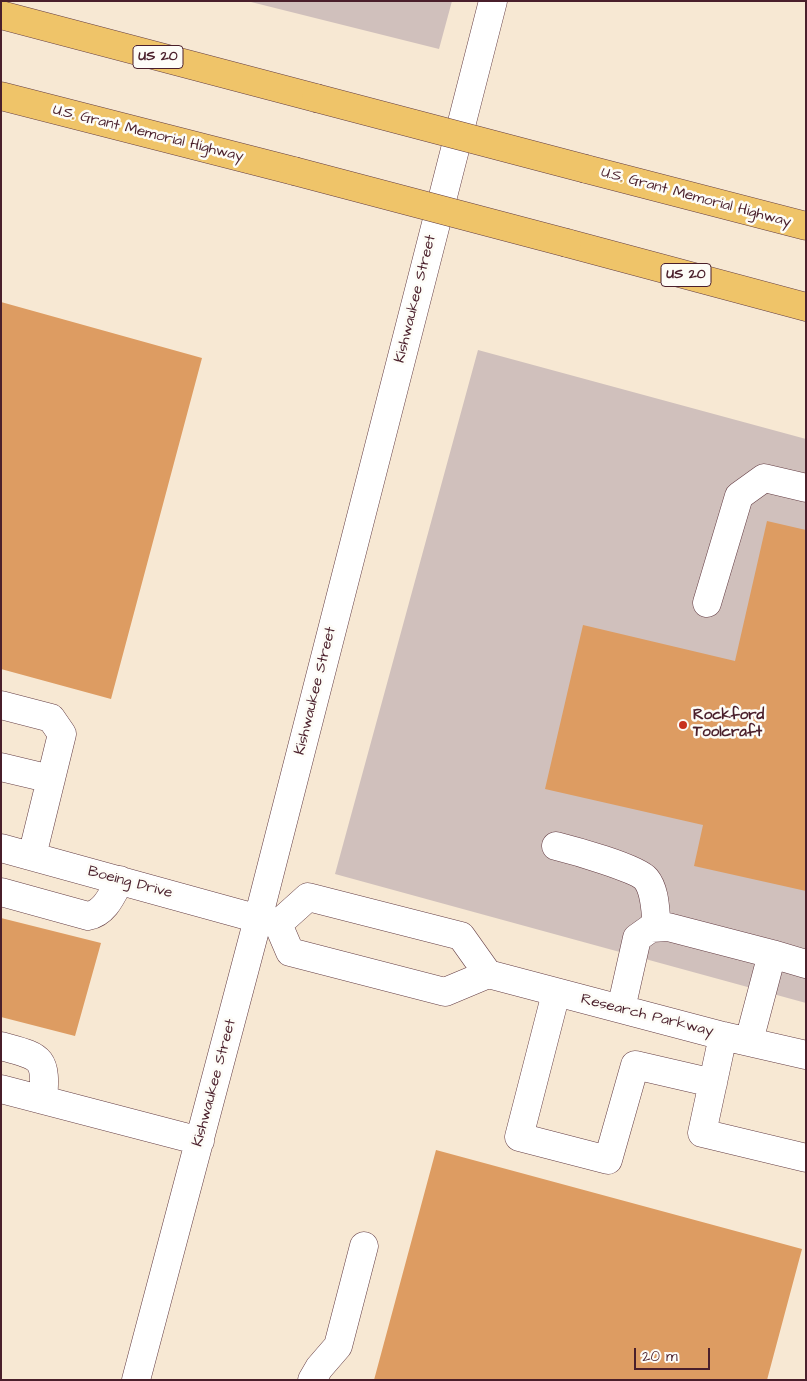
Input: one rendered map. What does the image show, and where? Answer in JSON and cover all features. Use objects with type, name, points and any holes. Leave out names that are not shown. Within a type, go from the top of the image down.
[{"type":"highway","name":"U.S. Grant Memorial Highway","points":[[1,15],[806,226]]},
{"type":"highway","name":"U.S. Grant Memorial Highway","points":[[1,96],[294,171],[806,307]]},
{"type":"street","name":"Kishwaukee Street","points":[[136,1380],[200,1141],[268,922],[493,1]]},
{"type":"street","points":[[707,603],[739,496],[764,478],[806,488]]},
{"type":"street","points":[[1,704],[51,718],[62,734],[32,856]]},
{"type":"street","points":[[1,767],[51,779]]},
{"type":"street","points":[[556,846],[621,866],[645,877],[652,890],[657,927]]},
{"type":"street","name":"Boeing Drive","points":[[1,848],[268,922]]},
{"type":"street","points":[[1,892],[88,916],[96,914],[105,906],[120,880]]},
{"type":"street","points":[[308,897],[461,936],[488,974],[444,992],[290,952],[268,922],[308,897]]},
{"type":"street","points":[[621,1009],[637,938],[651,928],[668,927],[806,964]]},
{"type":"street","points":[[772,954],[736,1039],[713,1083],[702,1133],[806,1158]]},
{"type":"street","name":"Research Parkway","points":[[488,974],[736,1039],[806,1055]]},
{"type":"street","points":[[556,993],[519,1137],[608,1160],[635,1065],[713,1083]]},
{"type":"street","points":[[1,1046],[32,1054],[41,1063],[45,1076],[43,1100]]},
{"type":"street","points":[[1,1089],[200,1141]]},
{"type":"street","points":[[312,1380],[319,1368],[338,1346],[364,1246]]},
{"type":"shaded area","points":[[247,1],[452,1],[439,49]]},
{"type":"shaded area","points":[[478,350],[806,439],[806,1003],[335,874]]},
{"type":"building","points":[[1,302],[202,358],[111,699],[1,669]]},
{"type":"building","name":"Rockford Toolcraft","points":[[767,521],[806,530],[806,891],[694,866],[703,825],[545,789],[583,625],[735,661]]},
{"type":"building","points":[[1,918],[101,943],[75,1036],[1,1017]]},
{"type":"building","points":[[436,1150],[802,1249],[767,1380],[374,1380]]},
{"type":"place","name":"Rockford Toolcraft","points":[[683,725]]}]
